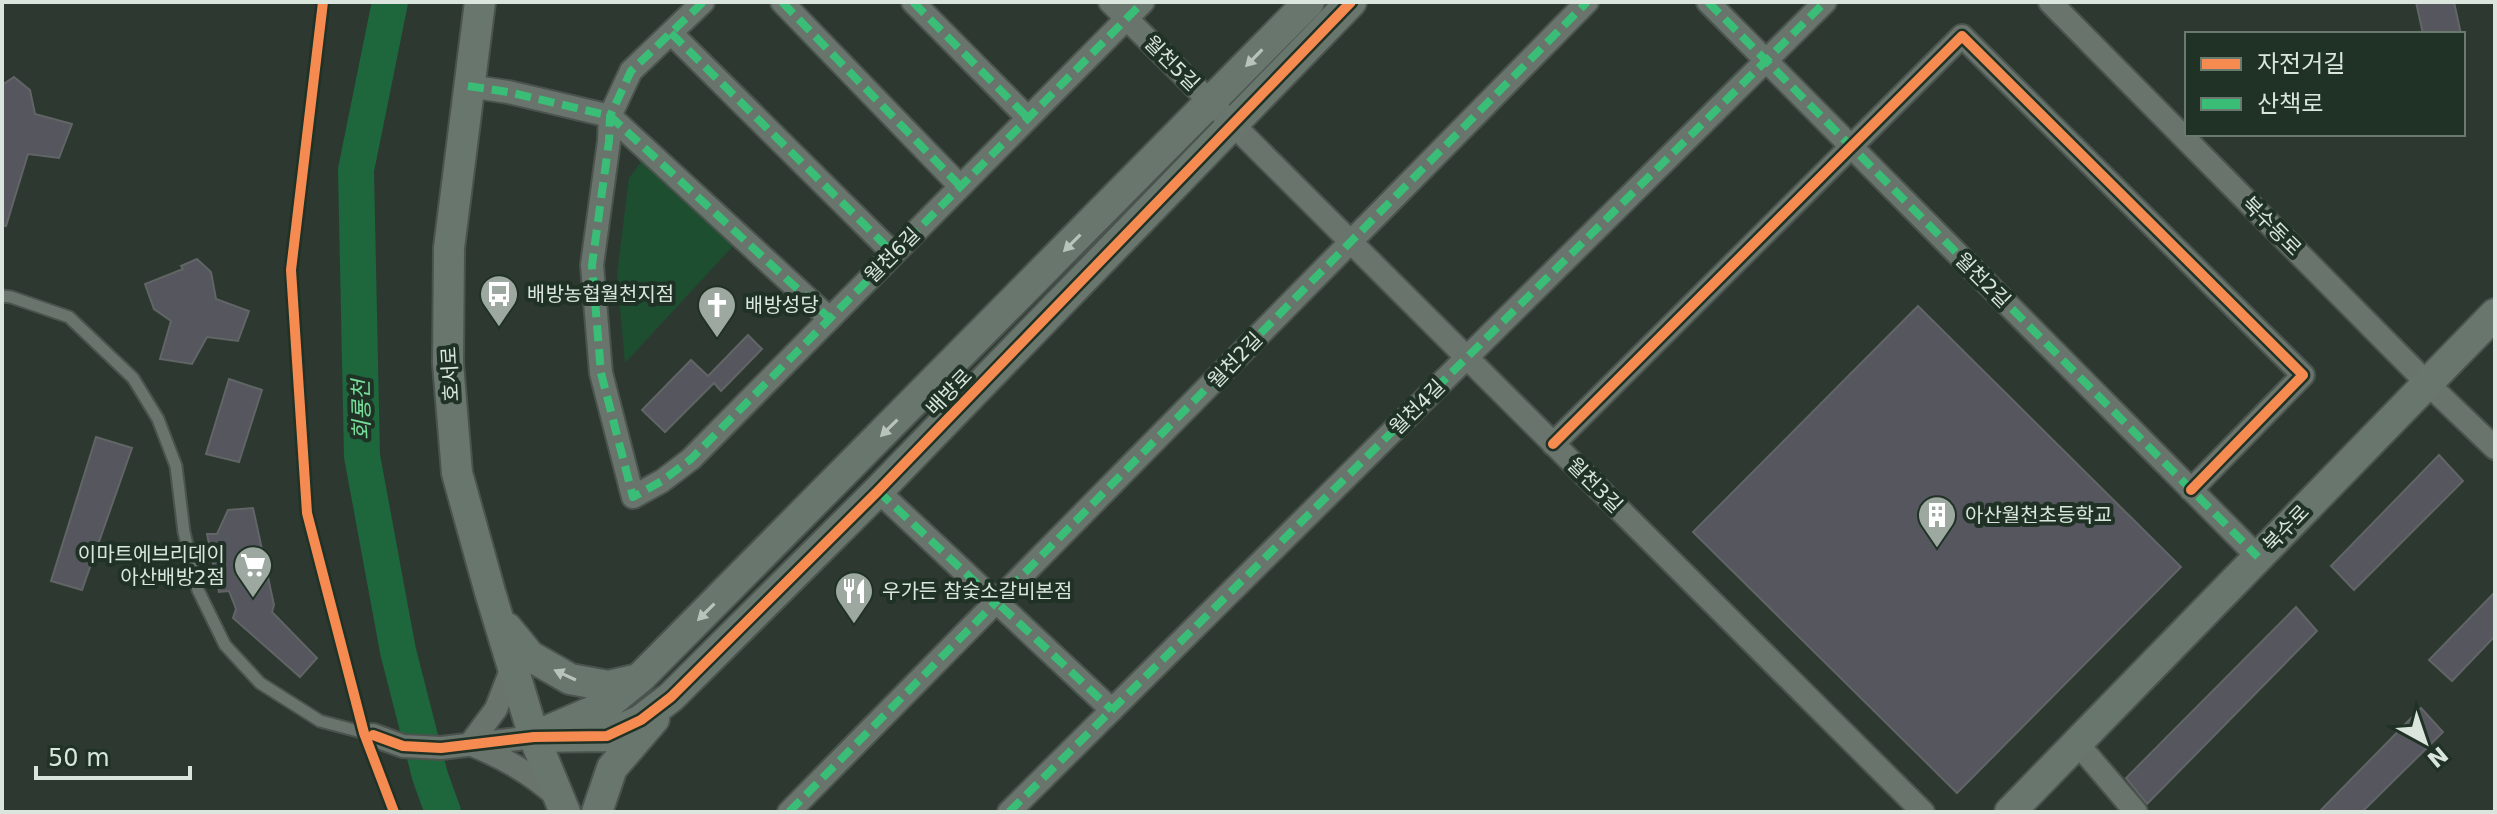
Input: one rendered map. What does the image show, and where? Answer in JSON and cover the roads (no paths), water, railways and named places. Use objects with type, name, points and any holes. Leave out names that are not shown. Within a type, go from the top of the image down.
[{"type":"street","name":"호서로","points":[[480,2],[449,248],[448,363],[457,473],[534,737],[562,806]]},
{"type":"street","points":[[610,116],[631,71],[703,2]]},
{"type":"street","points":[[782,2],[960,186]]},
{"type":"street","points":[[913,2],[1028,118]]},
{"type":"street","name":"월천5길","points":[[1110,2],[1135,10],[1233,124]]},
{"type":"street","name":"배방로","points":[[534,737],[607,705],[640,678],[1309,2]]},
{"type":"street","name":"배방로","points":[[534,737],[607,736],[641,720],[676,693],[878,491],[1351,2]]},
{"type":"street","name":"월천2길","points":[[789,812],[1587,2]]},
{"type":"street","name":"월천2길","points":[[1708,2],[2258,557]]},
{"type":"street","name":"월천4길","points":[[1009,812],[1825,2]]},
{"type":"street","name":"북수동로","points":[[2050,2],[2495,448]]},
{"type":"street","name":"월천6길","points":[[610,116],[592,265],[601,373],[633,497],[662,481],[691,459],[1135,10]]},
{"type":"street","points":[[671,33],[893,253]]},
{"type":"street","points":[[1553,444],[1962,36],[2303,375],[2191,490]]},
{"type":"street","points":[[468,86],[610,116],[829,318]]},
{"type":"street","name":"월천3길","points":[[1233,124],[1923,812]]},
{"type":"street","name":"북수로","points":[[2010,812],[2495,314]]},
{"type":"street","points":[[878,491],[1112,710]]},
{"type":"street","points":[[497,616],[530,656],[570,679],[608,686],[640,678]]},
{"type":"street","points":[[488,748],[496,709],[513,665]]},
{"type":"street","points":[[597,812],[612,768],[676,693]]},
{"type":"street","points":[[373,735],[403,746],[441,748],[488,748],[534,737]]},
{"type":"street","points":[[2077,743],[2136,812]]},
{"type":"street","points":[[488,748],[537,779],[562,806]]},
{"type":"lane","points":[[2,296],[69,317],[133,378],[158,419],[176,466],[184,532],[198,590],[225,645],[260,683],[320,721],[373,735]]},
{"type":"waterway","name":"회룡천","points":[[390,2],[356,170],[362,456],[398,651],[430,776],[443,812]]},
{"type":"place","name":"배방농협월천지점","points":[[499,328]]},
{"type":"place","name":"배방성당","points":[[717,339]]},
{"type":"place","name":"아산월천초등학교","points":[[1937,549]]},
{"type":"place","name":"이마트에브리데이 아산배방2점","points":[[253,599]]},
{"type":"place","name":"우가든 참숯소갈비본점","points":[[854,625]]}]
